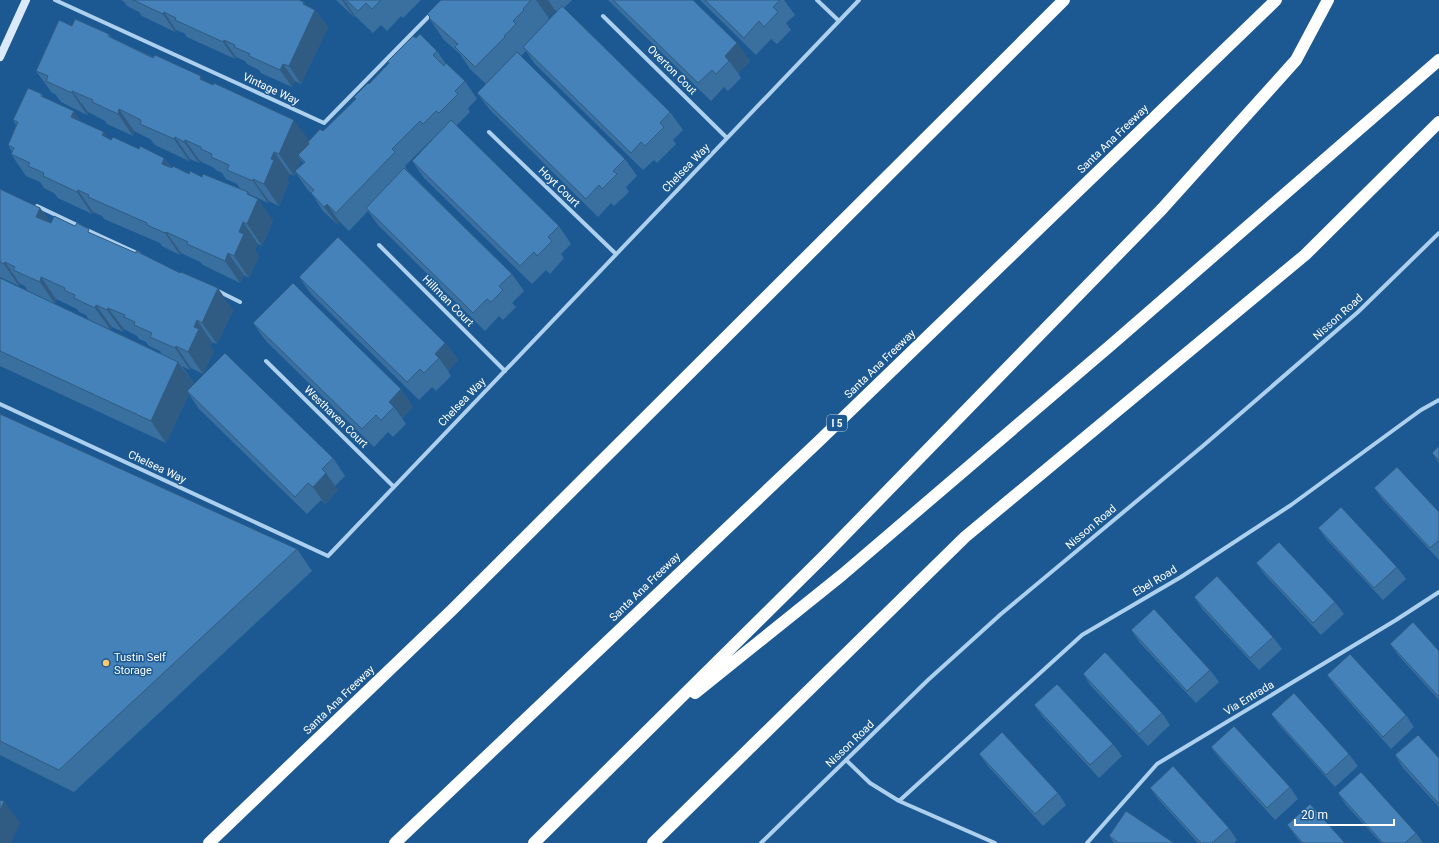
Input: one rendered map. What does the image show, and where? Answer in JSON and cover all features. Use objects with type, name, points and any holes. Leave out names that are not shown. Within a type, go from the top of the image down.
[{"type":"highway","name":"Santa Ana Freeway","points":[[209,843],[453,609],[1064,0]]},
{"type":"highway","name":"Santa Ana Freeway","points":[[395,843],[818,442],[1276,0]]},
{"type":"highway","points":[[534,843],[826,555],[1162,209],[1296,60],[1328,0]]},
{"type":"highway","points":[[642,737],[842,575],[1111,345],[1439,60]]},
{"type":"highway","points":[[653,843],[965,537],[1305,255],[1439,122]]},
{"type":"street","points":[[0,57],[26,0]]},
{"type":"street","name":"Vintage Way","points":[[54,0],[324,123],[434,11]]},
{"type":"street","points":[[817,0],[839,21]]},
{"type":"street","name":"Chelsea Way","points":[[0,404],[328,556],[859,0]]},
{"type":"street","name":"Overton Cout","points":[[603,16],[727,138]]},
{"type":"street","name":"Hoyt Court","points":[[489,132],[616,254]]},
{"type":"street","points":[[35,206],[141,255]]},
{"type":"street","name":"Nisson Road","points":[[761,843],[928,680],[1001,614],[1204,445],[1358,312],[1439,232]]},
{"type":"street","name":"Hillman Court","points":[[379,245],[505,371]]},
{"type":"street","points":[[212,288],[240,302]]},
{"type":"street","name":"Westhaven Court","points":[[266,361],[394,487]]},
{"type":"street","name":"Ebel Road","points":[[900,801],[1082,635],[1181,577],[1285,509],[1421,410],[1439,400]]},
{"type":"street","name":"Via Entrada","points":[[1087,843],[1157,764],[1396,620],[1439,592]]},
{"type":"street","points":[[846,760],[870,783],[900,801],[995,843]]},
{"type":"building","points":[[133,0],[299,0],[304,2],[303,4],[315,10],[289,66],[283,64],[280,70],[249,56],[250,54],[234,47],[235,45],[224,40],[223,42],[175,20],[176,18],[164,12],[163,14]]},
{"type":"building","points":[[346,0],[381,0],[372,9],[366,3],[358,11]]},
{"type":"building","points":[[441,0],[531,0],[513,21],[516,24],[475,67],[455,47],[458,44],[429,18],[430,17],[427,14]]},
{"type":"building","points":[[613,0],[693,0],[737,43],[725,56],[729,61],[716,74],[712,70],[698,83]]},
{"type":"building","points":[[705,0],[780,0],[773,7],[778,12],[764,27],[759,21],[744,38]]},
{"type":"building","points":[[562,6],[670,112],[660,123],[664,127],[645,146],[641,142],[631,153],[523,47]]},
{"type":"building","points":[[75,19],[109,34],[108,36],[153,58],[155,55],[201,76],[200,79],[213,85],[214,83],[294,120],[279,154],[274,152],[271,159],[274,160],[264,184],[227,170],[229,165],[211,157],[212,154],[201,149],[201,147],[185,140],[184,142],[175,137],[174,139],[140,124],[141,120],[119,109],[118,114],[92,102],[93,100],[72,91],[72,93],[46,81],[48,76],[36,71],[59,20],[72,26]]},
{"type":"building","points":[[420,34],[437,51],[433,55],[444,66],[446,63],[465,81],[455,91],[458,94],[439,113],[436,111],[423,124],[420,121],[392,149],[395,152],[336,213],[327,204],[324,207],[311,193],[314,190],[295,171],[305,162],[298,155],[309,144],[308,142],[320,129],[323,131],[356,99],[354,97],[368,83],[369,84],[389,63],[387,62],[413,36],[416,38]]},
{"type":"building","points":[[517,52],[625,159],[613,171],[617,174],[602,189],[599,185],[586,199],[477,93]]},
{"type":"building","points":[[28,88],[42,94],[41,96],[74,111],[71,117],[104,132],[102,135],[111,140],[113,137],[139,149],[140,146],[164,158],[162,164],[172,168],[173,166],[189,174],[190,171],[202,177],[203,174],[248,192],[247,194],[258,199],[247,224],[243,222],[239,232],[244,234],[234,256],[228,253],[225,261],[187,244],[188,242],[147,225],[147,223],[88,197],[89,195],[78,190],[77,192],[43,176],[44,173],[28,166],[30,163],[11,154],[14,148],[8,145],[18,122],[13,120]]},
{"type":"building","points":[[451,120],[559,226],[548,237],[552,241],[537,256],[534,252],[520,266],[412,161]]},
{"type":"building","points":[[404,168],[512,274],[499,286],[503,290],[491,302],[487,299],[473,313],[366,208]]},
{"type":"building","points":[[0,189],[40,208],[36,217],[51,223],[54,216],[75,226],[77,223],[89,229],[88,232],[136,253],[136,251],[180,273],[181,272],[218,288],[202,323],[197,320],[194,327],[199,329],[188,352],[150,337],[152,333],[134,325],[135,322],[124,317],[125,315],[96,305],[95,308],[74,298],[75,295],[64,290],[65,288],[41,277],[40,282],[13,270],[15,267],[5,262],[4,264],[0,262]]},
{"type":"building","points":[[338,237],[445,343],[435,354],[439,358],[424,373],[420,369],[407,382],[299,277]]},
{"type":"building","points":[[0,278],[178,362],[151,421],[0,351]]},
{"type":"building","points":[[293,283],[401,389],[389,402],[394,407],[381,420],[376,415],[362,429],[253,323]]},
{"type":"building","points":[[225,353],[333,458],[322,469],[326,473],[313,487],[308,483],[295,497],[187,391]]},
{"type":"building","name":"Tustin Self Storage","points":[[0,414],[297,549],[59,770],[0,741]]},
{"type":"building","points":[[1439,446],[1439,460],[1432,453]]},
{"type":"building","points":[[1397,467],[1439,512],[1439,540],[1430,548],[1374,488]]},
{"type":"building","points":[[1341,507],[1397,567],[1374,588],[1318,528]]},
{"type":"building","points":[[1279,542],[1335,602],[1313,623],[1256,563]]},
{"type":"building","points":[[1217,576],[1273,637],[1250,658],[1194,597]]},
{"type":"building","points":[[1154,609],[1210,670],[1187,691],[1131,630]]},
{"type":"building","points":[[1413,622],[1439,651],[1439,697],[1390,644]]},
{"type":"building","points":[[1105,652],[1162,713],[1139,734],[1083,674]]},
{"type":"building","points":[[1350,654],[1406,715],[1383,737],[1327,675]]},
{"type":"building","points":[[1057,684],[1113,744],[1090,765],[1034,705]]},
{"type":"building","points":[[1294,693],[1349,754],[1326,775],[1271,714]]},
{"type":"building","points":[[1234,726],[1290,787],[1267,808],[1211,747]]},
{"type":"building","points":[[1002,732],[1058,793],[1035,814],[979,754]]},
{"type":"building","points":[[1418,735],[1439,758],[1439,804],[1395,755]]},
{"type":"building","points":[[1173,766],[1229,828],[1212,843],[1201,843],[1150,788]]},
{"type":"building","points":[[1361,772],[1416,833],[1405,843],[1383,843],[1338,793]]},
{"type":"building","points":[[0,800],[4,801],[0,811]]},
{"type":"building","points":[[1310,804],[1345,843],[1303,843],[1287,825]]},
{"type":"building","points":[[1126,811],[1174,843],[1119,843],[1109,836]]},
{"type":"place","name":"Tustin Self Storage","points":[[106,663]]}]
